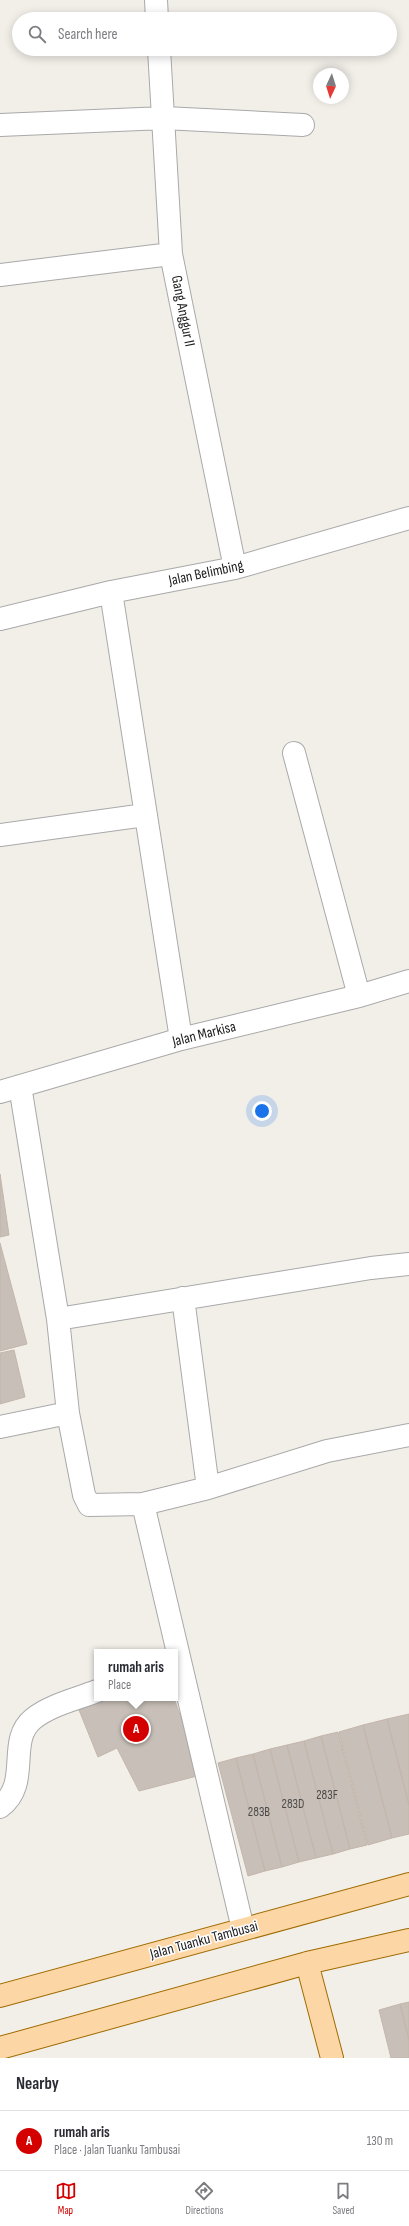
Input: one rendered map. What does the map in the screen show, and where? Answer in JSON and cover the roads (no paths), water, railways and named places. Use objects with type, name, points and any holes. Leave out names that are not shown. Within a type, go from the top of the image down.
[{"type":"main road","name":"Jalan Tuanku Tambusai","points":[[0,1996],[409,1884]]},
{"type":"main road","points":[[0,2048],[306,1963],[409,1940]]},
{"type":"main road","points":[[306,1963],[332,2058]]},
{"type":"street","points":[[156,0],[157,12]]},
{"type":"street","name":"Gang Anggur II","points":[[160,56],[171,254],[235,568]]},
{"type":"street","points":[[0,125],[164,118],[303,125]]},
{"type":"street","points":[[0,275],[171,254]]},
{"type":"street","name":"Jalan Belimbing","points":[[0,619],[111,592],[235,568],[409,518]]},
{"type":"street","points":[[111,592],[181,1039]]},
{"type":"street","points":[[294,753],[359,996]]},
{"type":"street","points":[[0,835],[145,815]]},
{"type":"street","name":"Jalan Markisa","points":[[10,1089],[181,1039],[359,996],[409,981]]},
{"type":"street","points":[[10,1089],[58,1319],[68,1413],[84,1495],[89,1505],[143,1504],[208,1488],[327,1451],[409,1435]]},
{"type":"street","points":[[58,1319],[183,1298],[409,1264]]},
{"type":"street","points":[[183,1298],[208,1488]]},
{"type":"street","points":[[0,1427],[68,1413]]},
{"type":"street","points":[[143,1504],[175,1649]]},
{"type":"street","points":[[178,1664],[243,1929]]},
{"type":"street","points":[[0,1807],[9,1800],[18,1780],[21,1733],[33,1719],[55,1707],[94,1692]]},
{"type":"place","name":"rumah aris","points":[[136,1729]]}]
